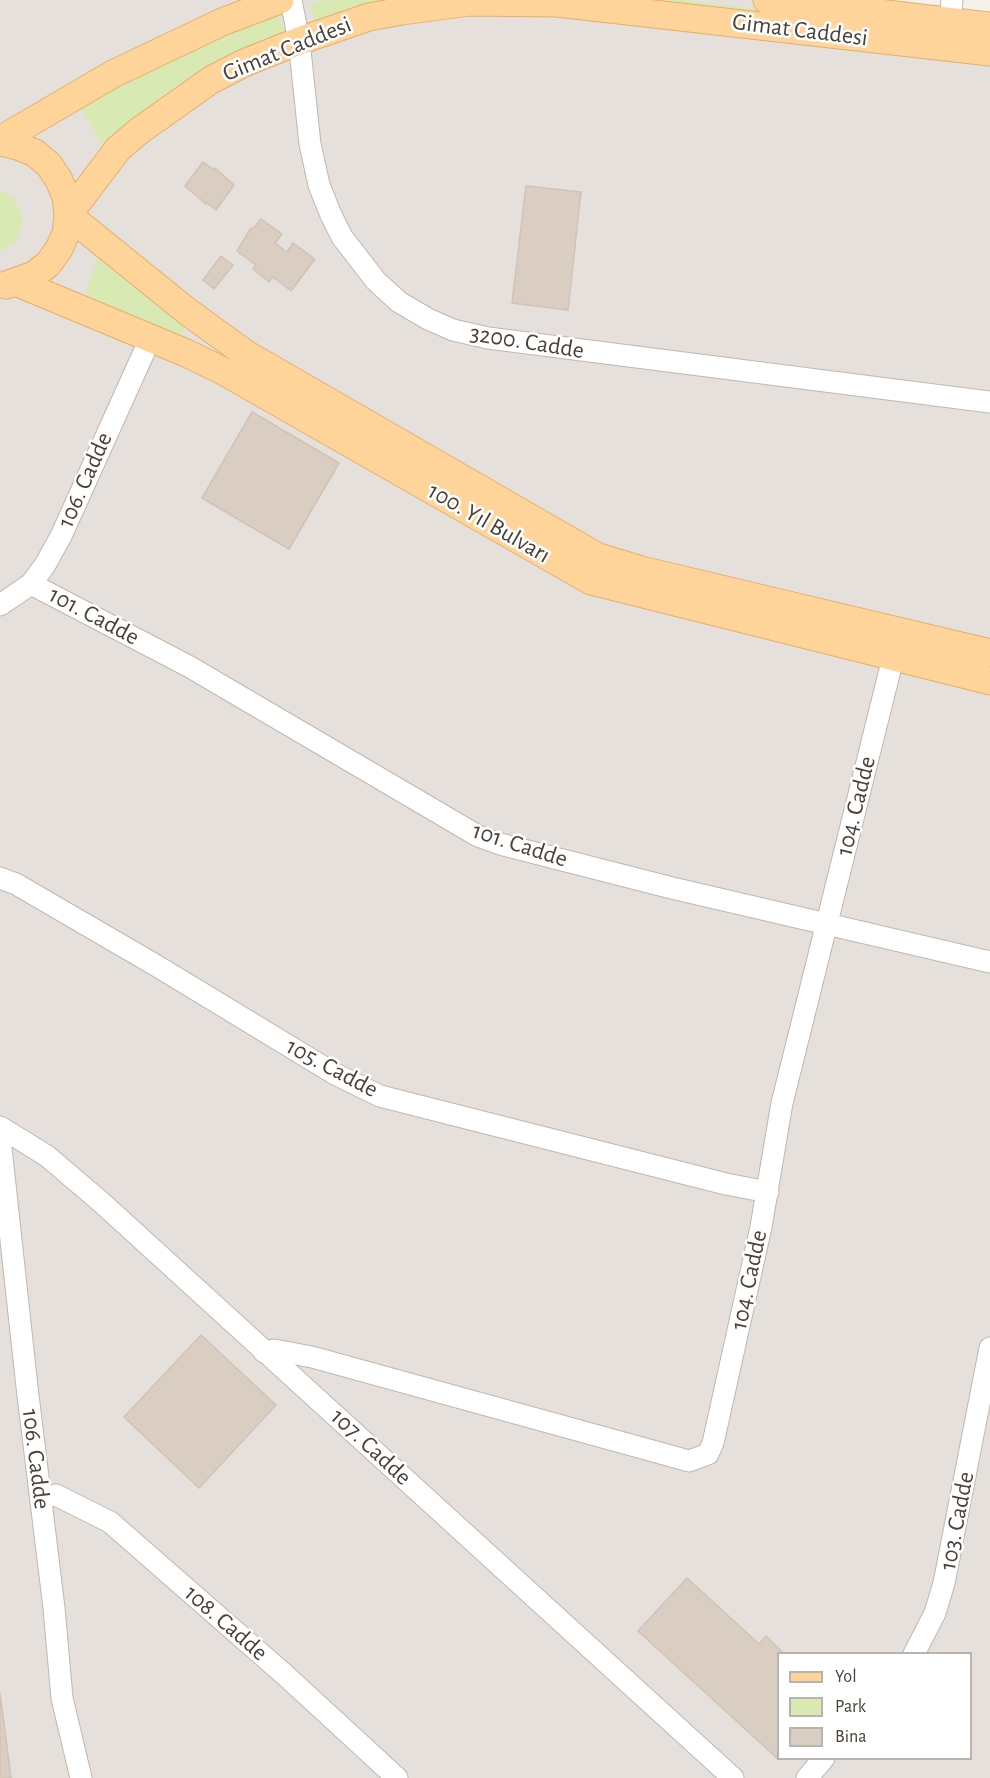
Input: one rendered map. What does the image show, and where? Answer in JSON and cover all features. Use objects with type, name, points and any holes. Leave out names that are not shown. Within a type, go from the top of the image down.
[{"type":"main road","name":"Gimat Caddesi","points":[[0,141],[113,74],[222,22],[280,0]]},
{"type":"main road","name":"Gimat Caddesi","points":[[767,0],[835,21]]},
{"type":"main road","name":"Gimat Caddesi","points":[[68,214],[103,166],[146,125],[211,80],[244,63],[299,41],[369,17],[469,1],[557,3],[835,21],[990,26]]},
{"type":"main road","name":"Gimat Caddesi","points":[[950,23],[990,52]]},
{"type":"main road","name":"Gimat Caddesi","points":[[0,141],[35,153],[48,165],[59,180],[66,197],[68,214],[66,233],[59,249],[48,264],[34,275],[9,285]]},
{"type":"main road","name":"100. Yıl Bulvarı","points":[[68,214],[188,312],[246,354],[598,557],[673,578],[990,653]]},
{"type":"main road","name":"100. Yıl Bulvarı","points":[[9,285],[186,353],[256,389],[591,581],[990,681]]},
{"type":"street","name":"3200. Cadde","points":[[291,0],[299,41],[310,144],[319,185],[342,237],[376,282],[399,302],[453,330],[488,338],[990,402]]},
{"type":"street","name":"106. Cadde","points":[[0,605],[31,584],[61,536],[150,339]]},
{"type":"street","name":"101. Cadde","points":[[31,584],[190,667],[478,836],[500,844],[990,962]]},
{"type":"street","name":"104. Cadde","points":[[264,1352],[274,1350],[312,1357],[689,1461],[700,1459],[708,1454],[713,1443],[768,1192],[782,1103],[893,658]]},
{"type":"street","name":"105. Cadde","points":[[0,878],[16,884],[147,960],[335,1074],[380,1096],[726,1184],[768,1192]]},
{"type":"street","name":"107. Cadde","points":[[0,1127],[47,1156],[733,1778]]},
{"type":"street","name":"106. Cadde","points":[[0,1139],[62,1698],[81,1778]]},
{"type":"street","name":"103. Cadde","points":[[915,1652],[935,1613],[944,1583],[990,1348]]},
{"type":"street","name":"108. Cadde","points":[[41,1497],[56,1495],[110,1522],[285,1675],[397,1778]]},
{"type":"street","points":[[807,1778],[822,1760]]},
{"type":"shaded area","points":[[0,0],[855,0],[990,60],[990,1778],[0,1778]]},
{"type":"green space","points":[[325,0],[406,0],[315,23],[310,3]]},
{"type":"green space","points":[[622,0],[684,0],[825,17],[823,24]]},
{"type":"green space","points":[[277,14],[286,33],[104,148],[80,106],[192,50]]},
{"type":"green space","points":[[0,189],[15,199],[23,220],[16,241],[0,252]]},
{"type":"green space","points":[[99,252],[188,321],[180,341],[83,302]]},
{"type":"building","points":[[203,162],[214,170],[215,168],[234,185],[216,210],[185,186]]},
{"type":"building","points":[[526,186],[581,192],[568,310],[512,303]]},
{"type":"building","points":[[261,219],[282,234],[275,243],[287,252],[293,243],[315,259],[291,291],[273,277],[269,282],[253,269],[256,265],[237,251],[251,228],[253,229]]},
{"type":"building","points":[[221,256],[233,265],[214,289],[203,280]]},
{"type":"building","points":[[252,412],[339,463],[289,549],[202,498]]},
{"type":"building","points":[[201,1335],[276,1405],[199,1488],[124,1417]]},
{"type":"building","points":[[687,1578],[759,1644],[766,1636],[782,1652],[777,1652],[777,1758],[638,1631]]},
{"type":"building","points":[[0,1693],[11,1778],[0,1778]]}]
